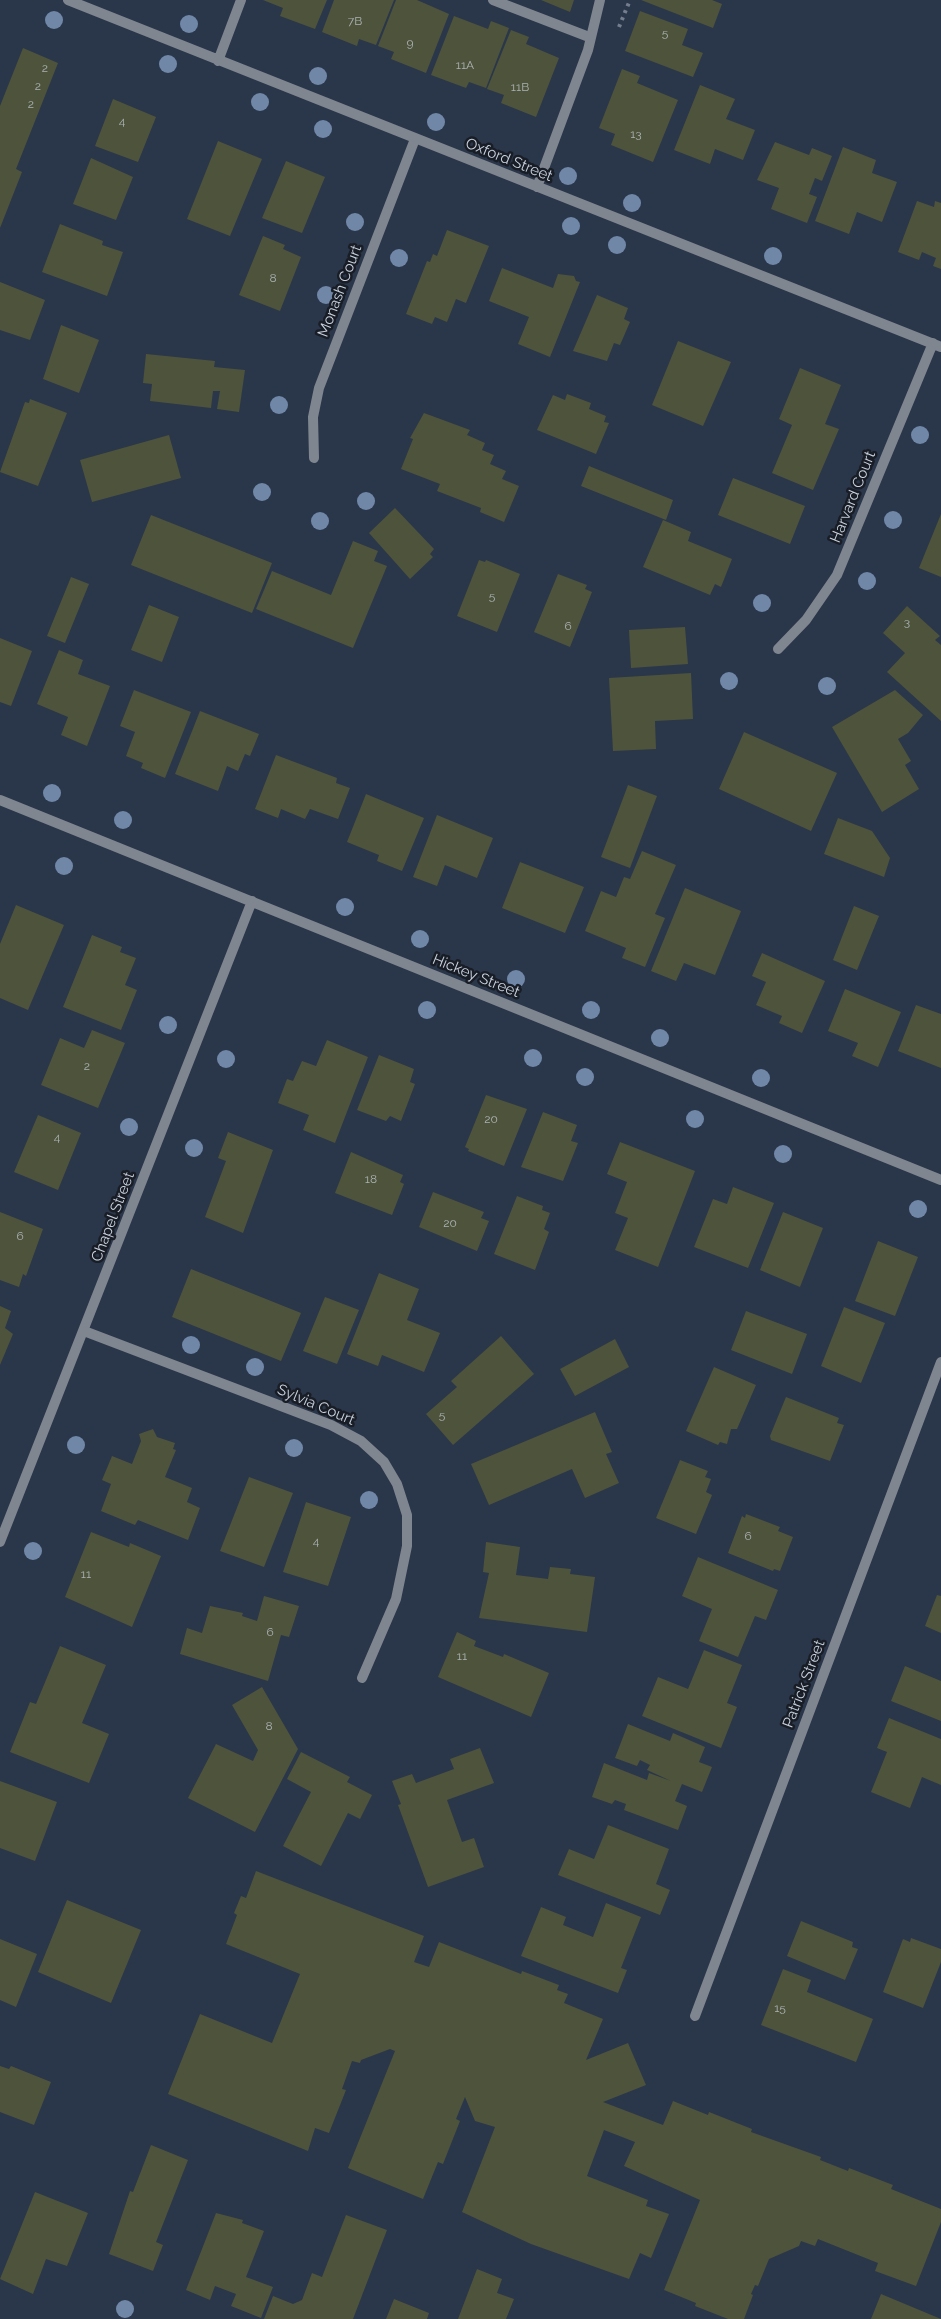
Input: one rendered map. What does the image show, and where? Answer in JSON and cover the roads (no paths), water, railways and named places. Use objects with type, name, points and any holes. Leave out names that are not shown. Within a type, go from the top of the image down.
[{"type":"street","name":"Oxford Street","points":[[68,0],[937,345]]},
{"type":"street","points":[[218,61],[241,0]]},
{"type":"street","points":[[494,0],[589,37]]},
{"type":"street","points":[[537,187],[588,50],[589,37],[600,0]]},
{"type":"street","name":"Monash Court","points":[[314,458],[313,417],[319,388],[415,139]]},
{"type":"street","name":"Harvard Court","points":[[778,649],[806,620],[837,575],[937,345]]},
{"type":"street","name":"Hickey Street","points":[[0,800],[941,1180]]},
{"type":"street","name":"Chapel Street","points":[[0,1542],[252,901]]},
{"type":"street","name":"Sylvia Court","points":[[84,1331],[331,1425],[361,1441],[384,1462],[397,1484],[407,1515],[408,1546],[396,1599],[362,1678]]},
{"type":"street","name":"Patrick Street","points":[[695,2016],[941,1362]]}]
